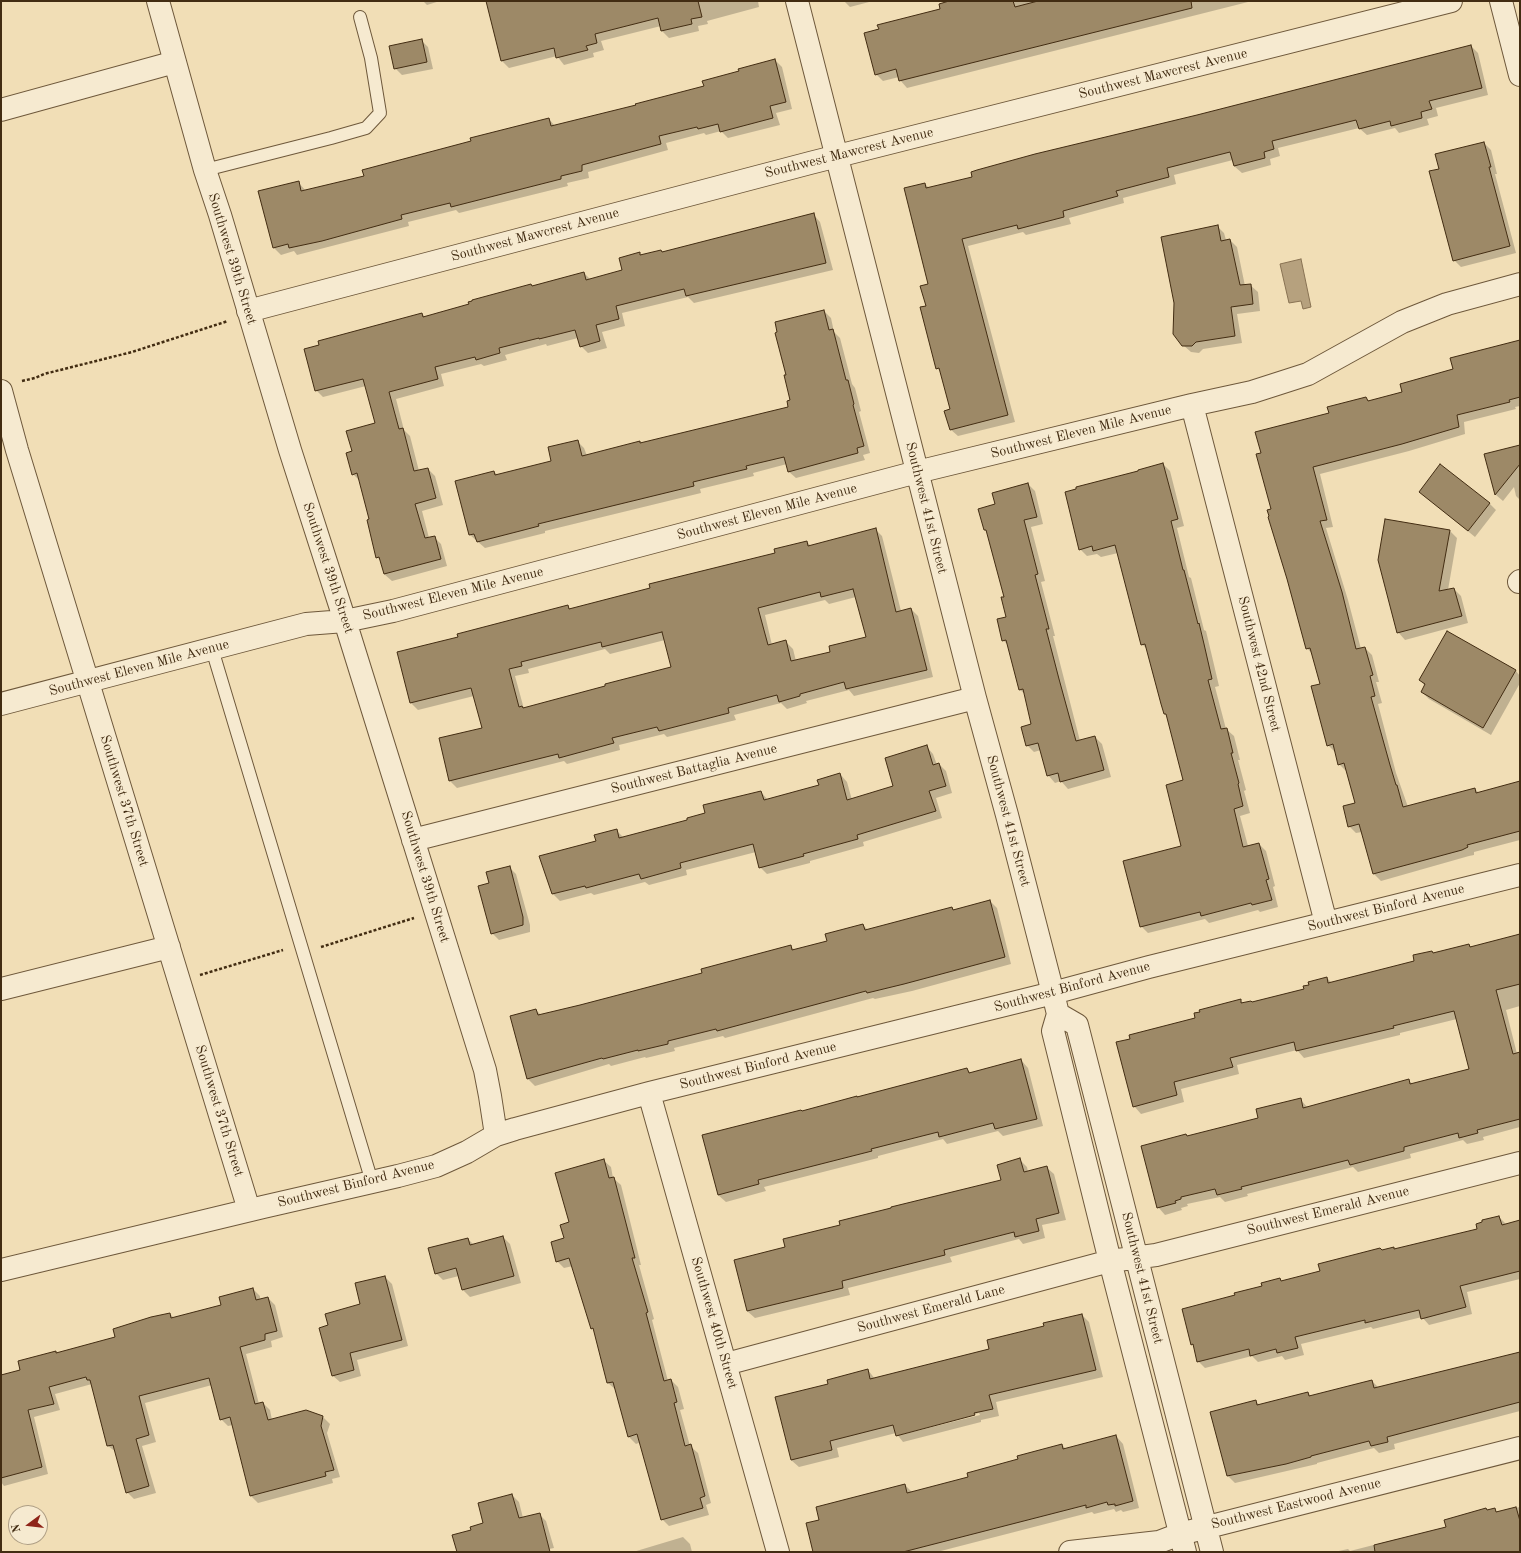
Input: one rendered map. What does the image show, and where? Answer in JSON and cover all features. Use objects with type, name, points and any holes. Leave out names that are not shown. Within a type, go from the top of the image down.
[{"type":"street","name":"Southwest 39th Street","points":[[158,1],[205,170],[220,215],[290,450],[485,1070],[496,1135]]},
{"type":"street","name":"Southwest 41st Street","points":[[797,1],[974,698],[1009,822],[1053,993],[1058,1014],[1053,1031],[1110,1261],[1183,1543]]},
{"type":"street","name":"Southwest Mawcrest Avenue","points":[[248,311],[837,156],[1451,1]]},
{"type":"street","points":[[1501,1],[1520,75]]},
{"type":"street","points":[[1,110],[175,62]]},
{"type":"street","name":"Southwest Eleven Mile Avenue","points":[[1,704],[306,624],[345,621],[393,611],[917,472],[1192,405],[1252,392],[1308,374],[1402,322],[1447,304],[1520,284]]},
{"type":"street","name":"Southwest 37th Street","points":[[1,391],[5,426],[88,681],[249,1210]]},
{"type":"street","name":"Southwest 42nd Street","points":[[1192,405],[1326,923]]},
{"type":"street","name":"Southwest Battaglia Avenue","points":[[413,840],[974,698]]},
{"type":"street","name":"Southwest Binford Avenue","points":[[1,1270],[436,1166],[467,1152],[496,1135],[649,1093],[1520,875]]},
{"type":"street","points":[[1,989],[169,947]]},
{"type":"street","name":"Southwest 41st Street","points":[[1058,1014],[1077,1025],[1212,1552]]},
{"type":"street","name":"Southwest 40th Street","points":[[649,1093],[778,1552]]},
{"type":"street","name":"Southwest Emerald Avenue","points":[[1136,1258],[1156,1255],[1520,1163]]},
{"type":"street","name":"Southwest Emerald Lane","points":[[726,1364],[1110,1261],[1136,1258]]},
{"type":"street","name":"Southwest Eastwood Avenue","points":[[1070,1552],[1159,1542],[1183,1543],[1206,1527],[1520,1448]]},
{"type":"lane","points":[[205,170],[366,128],[380,113],[371,58],[360,16]]},
{"type":"lane","points":[[212,649],[372,1182]]},
{"type":"path","points":[[21,382],[44,374],[132,352],[217,325],[248,311]]},
{"type":"path","points":[[179,982],[435,912]]},
{"type":"shaded area","points":[[1301,259],[1311,307],[1303,309],[1301,301],[1289,303],[1280,264]]},
{"type":"building","points":[[486,1],[698,1],[702,17],[691,19],[692,24],[661,31],[658,18],[595,34],[597,43],[586,46],[588,50],[556,58],[554,48],[501,61]]},
{"type":"building","points":[[949,1],[1013,1],[1015,7],[1038,1],[1191,1],[1192,8],[899,81],[896,69],[875,75],[864,33],[879,29],[877,25],[940,9],[939,4]]},
{"type":"building","points":[[422,39],[427,62],[394,69],[389,46]]},
{"type":"building","points":[[1471,45],[1482,88],[1429,101],[1432,109],[1421,112],[1422,118],[1391,126],[1390,121],[1359,129],[1356,120],[1272,141],[1274,149],[1264,152],[1265,158],[1234,166],[1230,152],[1167,168],[1169,177],[1116,191],[1118,196],[1063,211],[1064,217],[1018,229],[1017,225],[962,239],[1008,415],[950,430],[944,411],[950,409],[939,368],[936,369],[920,307],[926,306],[920,286],[928,284],[904,188],[925,183],[926,188],[972,177],[971,172],[1035,154],[1197,115]]},
{"type":"building","points":[[775,59],[786,102],[770,106],[773,118],[720,132],[718,124],[698,129],[697,127],[659,136],[661,144],[582,165],[582,171],[561,176],[561,179],[451,207],[450,203],[401,215],[402,219],[322,241],[289,248],[288,244],[273,248],[258,191],[299,181],[301,191],[364,176],[362,170],[471,141],[470,138],[549,118],[551,126],[636,105],[635,104],[704,86],[702,81]]},
{"type":"building","points":[[1484,142],[1491,167],[1489,167],[1510,246],[1453,261],[1429,171],[1439,169],[1435,154]]},
{"type":"building","points":[[814,213],[826,263],[686,296],[684,289],[616,306],[619,319],[596,325],[600,341],[580,347],[575,330],[539,338],[499,348],[500,353],[476,360],[475,357],[435,367],[438,379],[389,392],[399,429],[403,428],[414,471],[428,468],[436,498],[415,504],[425,538],[435,536],[441,559],[384,574],[379,557],[376,558],[367,520],[369,519],[357,473],[352,475],[346,453],[352,451],[346,431],[375,423],[363,379],[315,391],[304,349],[319,345],[318,341],[422,313],[423,317],[469,304],[468,302],[472,300],[531,284],[532,286],[584,272],[586,280],[622,270],[619,258],[640,252],[640,255],[661,250],[662,252]]},
{"type":"building","points":[[1218,225],[1221,241],[1230,239],[1240,285],[1251,284],[1253,304],[1231,307],[1235,336],[1196,342],[1192,346],[1182,346],[1173,334],[1174,303],[1161,237]]},
{"type":"building","points":[[824,310],[829,330],[833,329],[846,380],[848,380],[864,446],[857,448],[858,453],[788,472],[784,457],[746,466],[747,469],[693,482],[694,486],[538,524],[539,526],[477,542],[474,534],[469,535],[455,481],[494,471],[495,475],[551,461],[548,447],[578,440],[582,456],[788,407],[787,401],[790,400],[784,375],[786,375],[775,333],[777,332],[775,322]]},
{"type":"building","points":[[1520,340],[1520,397],[1509,400],[1510,402],[1457,415],[1459,427],[1402,444],[1313,467],[1327,520],[1320,521],[1342,592],[1356,649],[1365,647],[1373,675],[1370,676],[1375,696],[1371,697],[1403,807],[1475,788],[1476,793],[1520,781],[1520,831],[1467,845],[1468,847],[1462,850],[1373,874],[1359,824],[1348,827],[1343,806],[1355,803],[1344,763],[1338,765],[1333,744],[1327,746],[1311,686],[1320,684],[1310,648],[1306,649],[1268,517],[1267,510],[1271,509],[1256,454],[1261,453],[1255,432],[1329,413],[1327,407],[1366,397],[1368,401],[1402,392],[1400,384],[1453,369],[1450,358]]},
{"type":"building","points":[[1520,445],[1520,464],[1495,495],[1484,454]]},
{"type":"building","points":[[1163,463],[1178,519],[1171,521],[1198,624],[1199,623],[1212,679],[1208,680],[1221,729],[1227,728],[1233,753],[1231,753],[1243,806],[1234,809],[1243,847],[1259,843],[1269,879],[1266,880],[1272,900],[1252,905],[1251,903],[1201,916],[1200,912],[1140,927],[1123,861],[1181,846],[1166,785],[1183,780],[1166,714],[1164,714],[1161,704],[1145,644],[1141,645],[1115,545],[1093,551],[1092,546],[1079,550],[1065,492],[1076,489],[1076,487]]},
{"type":"building","points":[[1440,464],[1490,503],[1468,531],[1419,492]]},
{"type":"building","points":[[1028,483],[1037,517],[1024,520],[1038,574],[1035,575],[1049,629],[1046,629],[1059,679],[1076,741],[1095,736],[1104,770],[1060,782],[1058,773],[1047,776],[1038,743],[1026,746],[1021,727],[1031,724],[1023,689],[1019,690],[1006,640],[1002,641],[997,619],[1006,617],[1001,597],[1004,597],[986,530],[984,530],[978,509],[995,504],[992,493]]},
{"type":"building","points":[[1385,519],[1450,530],[1439,591],[1454,588],[1462,616],[1397,633],[1378,560]]},
{"type":"building","points":[[876,528],[896,612],[911,608],[927,670],[846,689],[844,682],[800,694],[800,696],[779,702],[777,695],[728,708],[729,713],[659,731],[657,727],[612,738],[614,743],[559,758],[558,754],[449,781],[439,738],[482,728],[471,688],[410,703],[397,652],[458,637],[457,634],[568,605],[569,609],[650,588],[649,584],[775,553],[774,549],[807,541],[808,546]],"holes":[[[853,589],[866,637],[829,646],[830,652],[791,661],[786,640],[768,645],[758,608],[820,592],[821,597]],[[662,632],[671,667],[605,684],[605,686],[523,708],[522,706],[519,707],[509,669],[522,666],[521,662],[601,642],[602,647]]]},
{"type":"building","points":[[1447,631],[1516,670],[1483,728],[1421,692],[1425,684],[1419,680]]},
{"type":"building","points":[[927,745],[933,765],[939,763],[946,786],[929,791],[936,811],[857,835],[858,839],[803,854],[804,856],[759,868],[753,844],[680,863],[681,868],[641,879],[639,874],[586,888],[585,886],[552,894],[539,856],[596,841],[594,835],[617,829],[619,838],[687,820],[687,818],[705,813],[703,805],[761,791],[764,800],[819,785],[817,780],[840,773],[847,800],[893,786],[885,758]]},
{"type":"building","points":[[510,866],[523,917],[523,925],[491,934],[478,886],[489,883],[486,872]]},
{"type":"building","points":[[990,900],[1005,957],[904,984],[867,993],[866,991],[717,1031],[716,1029],[668,1041],[668,1044],[602,1058],[527,1079],[510,1016],[536,1009],[538,1015],[702,973],[701,969],[791,945],[792,950],[827,941],[825,934],[863,924],[865,930],[952,907],[953,910]]},
{"type":"building","points":[[1520,934],[1520,984],[1496,990],[1513,1054],[1520,1052],[1520,1119],[1477,1130],[1478,1133],[1459,1138],[1458,1133],[1404,1147],[1404,1151],[1350,1165],[1348,1160],[1241,1187],[1242,1189],[1217,1195],[1215,1189],[1181,1197],[1181,1199],[1175,1201],[1176,1203],[1157,1208],[1141,1146],[1258,1118],[1256,1109],[1301,1098],[1303,1108],[1409,1079],[1410,1084],[1469,1069],[1454,1011],[1393,1026],[1394,1028],[1296,1051],[1294,1042],[1230,1058],[1233,1067],[1174,1082],[1177,1095],[1133,1107],[1116,1042],[1130,1039],[1129,1035],[1195,1018],[1194,1013],[1200,1012],[1199,1010],[1241,999],[1241,1003],[1252,1002],[1304,989],[1303,986],[1309,985],[1308,982],[1327,977],[1328,983],[1414,961],[1413,955],[1432,951],[1433,953],[1469,944],[1470,947]]},
{"type":"building","points":[[1021,1059],[1037,1119],[995,1129],[993,1123],[939,1137],[938,1132],[871,1149],[872,1151],[758,1180],[759,1184],[718,1195],[702,1135],[801,1110],[802,1111],[967,1068],[969,1073]]},
{"type":"building","points":[[1020,1158],[1024,1172],[1047,1166],[1059,1213],[1036,1219],[1039,1231],[1015,1237],[1014,1232],[944,1250],[945,1255],[842,1281],[843,1288],[747,1311],[734,1260],[785,1247],[783,1239],[840,1225],[839,1221],[1001,1180],[997,1165]]},
{"type":"building","points":[[604,1159],[609,1178],[614,1177],[635,1258],[632,1258],[648,1312],[646,1313],[664,1381],[671,1379],[677,1402],[674,1403],[685,1446],[691,1444],[705,1496],[700,1498],[703,1508],[661,1520],[637,1434],[628,1437],[613,1382],[607,1383],[593,1328],[591,1329],[569,1258],[556,1262],[551,1242],[564,1238],[560,1225],[569,1222],[555,1173]]},
{"type":"building","points":[[1499,1216],[1502,1225],[1520,1220],[1520,1271],[1460,1286],[1466,1307],[1421,1319],[1419,1310],[1365,1323],[1365,1320],[1295,1337],[1298,1348],[1277,1353],[1276,1349],[1250,1356],[1249,1349],[1197,1362],[1182,1309],[1235,1295],[1234,1293],[1262,1286],[1261,1283],[1280,1278],[1281,1281],[1320,1271],[1318,1264],[1380,1248],[1382,1250],[1394,1247],[1394,1249],[1477,1229],[1476,1224],[1482,1222],[1482,1220]]},
{"type":"building","points":[[503,1236],[514,1276],[462,1290],[456,1268],[435,1274],[428,1248],[468,1238],[470,1245]]},
{"type":"building","points":[[385,1276],[402,1340],[350,1353],[354,1370],[332,1376],[319,1328],[328,1325],[325,1314],[360,1304],[355,1283]]},
{"type":"building","points":[[253,1288],[256,1300],[268,1297],[277,1331],[265,1334],[265,1340],[240,1347],[255,1404],[263,1402],[268,1420],[306,1410],[323,1416],[321,1426],[334,1470],[325,1472],[326,1476],[250,1496],[230,1417],[220,1420],[209,1378],[139,1396],[149,1435],[136,1439],[149,1486],[126,1493],[113,1445],[107,1446],[90,1380],[87,1380],[86,1377],[49,1387],[54,1404],[28,1410],[42,1467],[1,1478],[1,1375],[20,1370],[18,1361],[56,1351],[56,1353],[115,1337],[113,1329],[151,1317],[170,1313],[171,1318],[221,1305],[219,1297]]},
{"type":"building","points":[[1082,1314],[1096,1370],[989,1395],[993,1409],[974,1413],[975,1415],[896,1436],[893,1425],[830,1441],[832,1450],[791,1460],[775,1397],[828,1384],[827,1380],[868,1369],[870,1379],[989,1349],[987,1340],[1044,1326],[1043,1323]]},
{"type":"building","points":[[1520,1352],[1520,1402],[1387,1437],[1388,1442],[1371,1446],[1369,1441],[1286,1464],[1227,1476],[1210,1412],[1256,1400],[1257,1405],[1308,1392],[1309,1396],[1372,1380],[1374,1388]]},
{"type":"building","points":[[1116,1435],[1133,1501],[1115,1506],[1115,1504],[1108,1505],[1107,1502],[1086,1508],[1086,1505],[903,1552],[813,1552],[806,1523],[819,1520],[816,1507],[905,1484],[907,1493],[968,1477],[967,1473],[1018,1459],[1017,1456],[1062,1444],[1063,1449]]},
{"type":"building","points":[[512,1494],[519,1518],[540,1513],[550,1552],[457,1552],[452,1535],[471,1530],[470,1527],[483,1523],[478,1503]]},
{"type":"building","points":[[1516,1507],[1520,1521],[1520,1552],[1375,1552],[1374,1545],[1446,1527],[1444,1520],[1486,1508],[1487,1510],[1495,1508],[1496,1512]]}]
